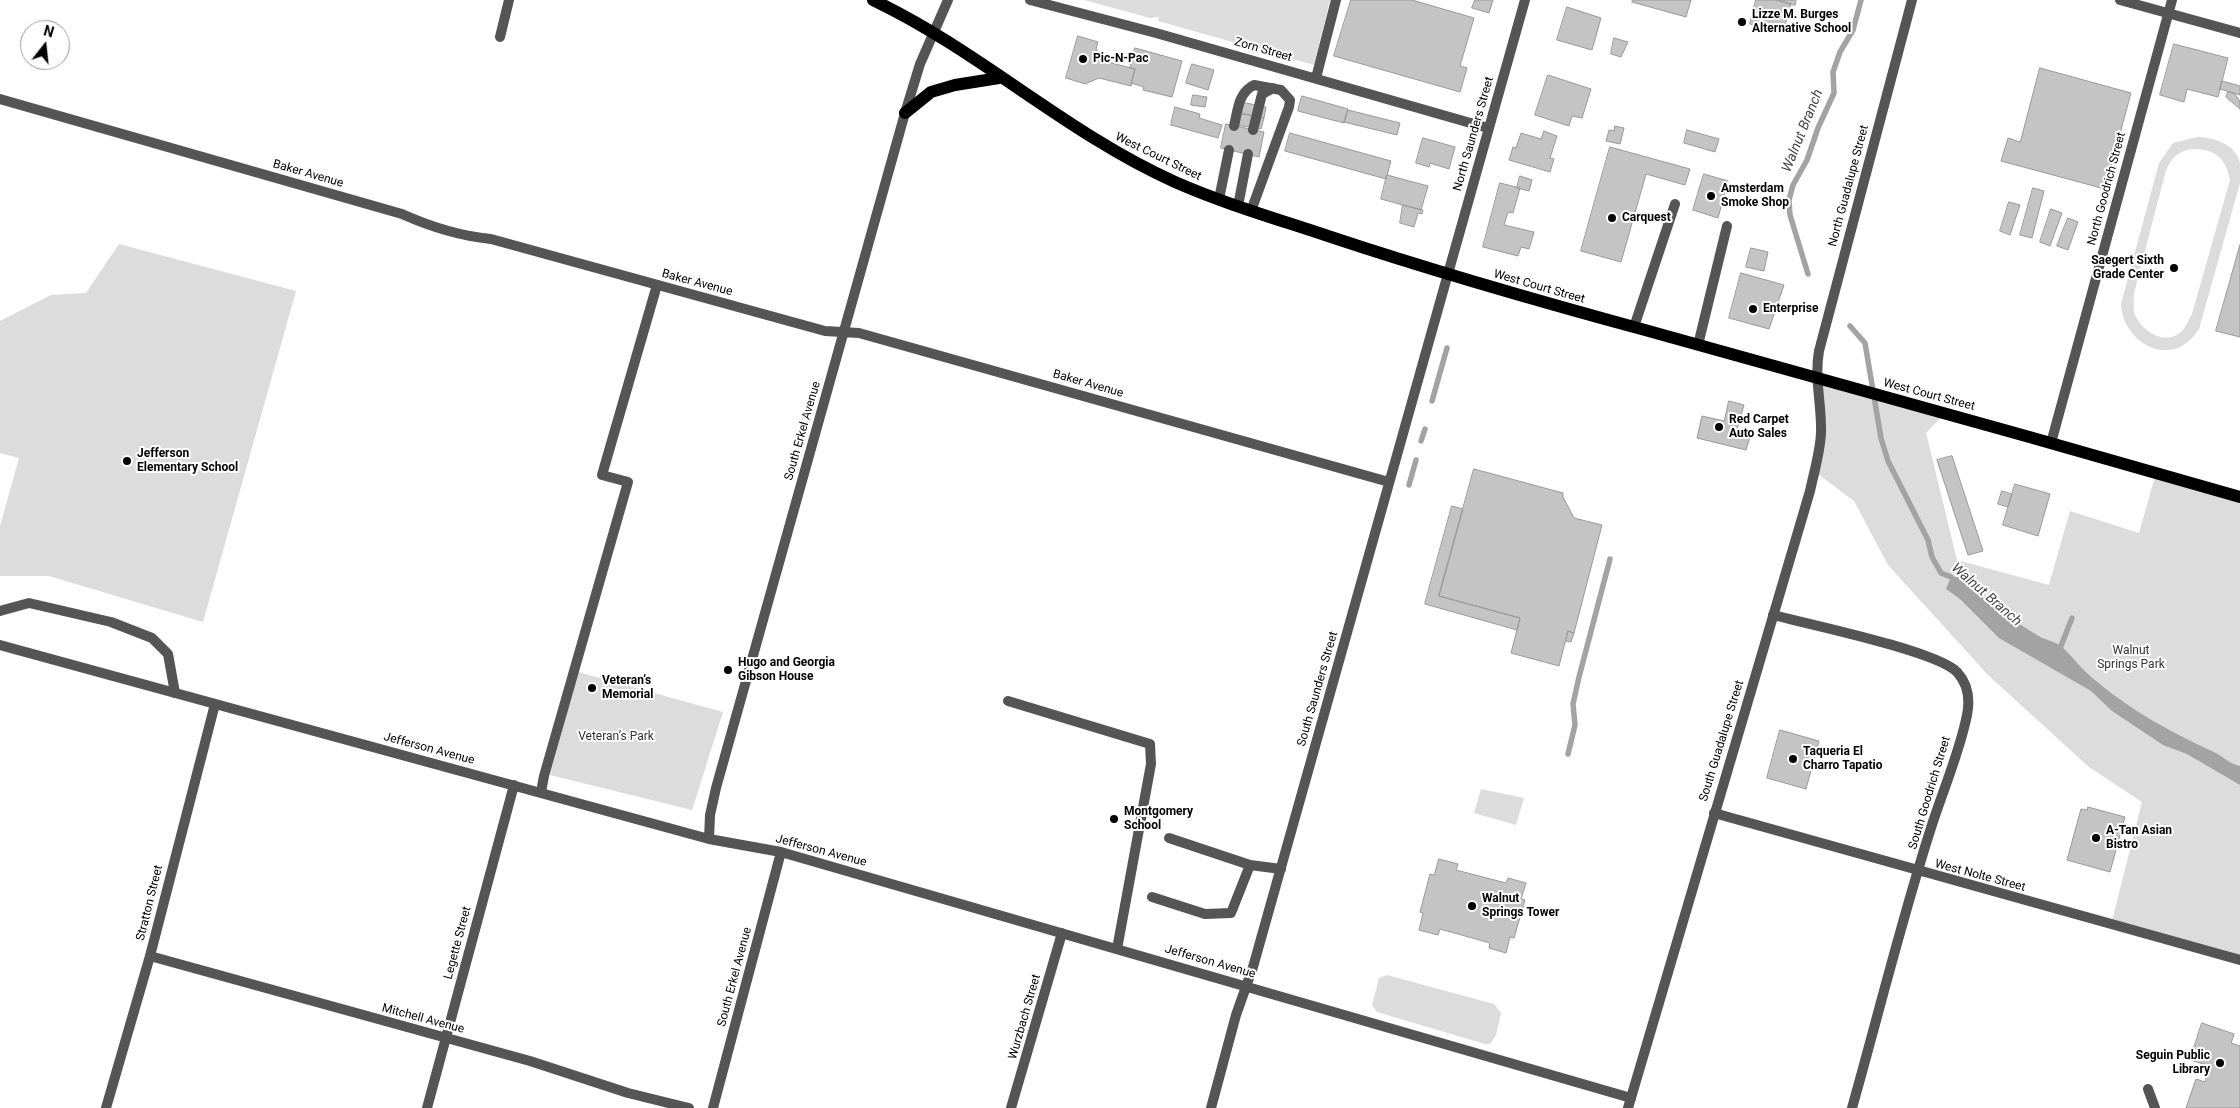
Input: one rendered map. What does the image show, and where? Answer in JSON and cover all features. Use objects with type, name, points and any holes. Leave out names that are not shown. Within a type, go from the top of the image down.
[{"type":"main road","name":"West Court Street","points":[[873,0],[934,32],[1080,132],[1126,158],[1218,199],[1251,211],[1448,275],[2240,497]]},
{"type":"main road","points":[[905,113],[931,92],[954,85],[999,78]]},
{"type":"street","points":[[500,37],[509,0]]},
{"type":"street","name":"South Erkel Avenue","points":[[709,839],[716,788],[905,113],[920,64],[948,0]]},
{"type":"street","name":"Zorn Street","points":[[1030,0],[1316,78],[1488,128]]},
{"type":"street","points":[[1316,78],[1336,0]]},
{"type":"street","name":"North Saunders Street","points":[[1448,275],[1525,0]]},
{"type":"street","name":"North Guadalupe Street","points":[[1817,379],[1818,358],[1824,333],[1912,0]]},
{"type":"street","points":[[2120,0],[2136,2],[2240,33]]},
{"type":"street","name":"North Goodrich Street","points":[[2051,443],[2172,0]]},
{"type":"street","points":[[1234,126],[1244,92],[1254,85],[1273,88],[1287,95],[1290,100],[1251,211]]},
{"type":"street","points":[[1254,130],[1262,94],[1273,88]]},
{"type":"street","name":"Baker Avenue","points":[[0,99],[402,214],[448,232],[491,239],[825,331],[859,333],[1390,482]]},
{"type":"street","points":[[1218,199],[1229,150]]},
{"type":"street","points":[[1238,206],[1248,154]]},
{"type":"street","points":[[1634,327],[1675,204]]},
{"type":"street","points":[[1698,345],[1727,226]]},
{"type":"street","name":"South Saunders Street","points":[[1211,1108],[1236,1015],[1248,986],[1448,275]]},
{"type":"street","points":[[541,792],[628,482],[602,475],[657,285]]},
{"type":"street","name":"South Guadalupe Street","points":[[1628,1108],[1773,615],[1820,448],[1821,431],[1817,379]]},
{"type":"street","points":[[0,612],[29,603],[111,622],[152,638],[168,654],[174,693]]},
{"type":"street","name":"South Goodrich Street","points":[[1773,615],[1870,639],[1928,658],[1956,671],[1964,682],[1969,700],[1967,714],[1919,872],[1852,1108]]},
{"type":"street","name":"Jefferson Avenue","points":[[0,646],[709,839],[780,852],[1631,1098]]},
{"type":"street","points":[[1008,701],[1150,744],[1151,764],[1117,949]]},
{"type":"street","name":"Stratton Street","points":[[106,1108],[150,956],[215,704]]},
{"type":"street","name":"Legette Street","points":[[427,1108],[514,785]]},
{"type":"street","name":"West Nolte Street","points":[[1714,813],[1919,872],[2240,960]]},
{"type":"street","points":[[1169,838],[1250,865],[1280,869]]},
{"type":"street","name":"South Erkel Avenue","points":[[713,1108],[780,852]]},
{"type":"street","points":[[1152,897],[1205,914],[1231,912],[1250,865]]},
{"type":"street","name":"Wurzbach Street","points":[[1012,1108],[1062,933]]},
{"type":"street","name":"Mitchell Avenue","points":[[150,956],[530,1061],[628,1093],[689,1108]]},
{"type":"street","points":[[2148,1089],[2155,1108]]},
{"type":"green space","points":[[1084,0],[1330,0],[1314,65],[1158,21],[1159,17],[1150,18]]},
{"type":"green space","points":[[2197,137],[2210,138],[2229,146],[2238,156],[2240,183],[2199,329],[2191,339],[2180,347],[2159,350],[2149,346],[2132,333],[2122,314],[2121,304],[2159,163],[2173,143]],"holes":[[[2199,149],[2212,152],[2222,160],[2230,180],[2192,314],[2182,331],[2176,335],[2170,337],[2156,336],[2144,328],[2136,317],[2134,293],[2166,170],[2173,159],[2179,154],[2186,150]]]},
{"type":"green space","name":"Jefferson Elementary School","points":[[119,244],[296,291],[203,622],[49,576],[0,576],[0,526],[19,458],[0,453],[0,321],[51,295],[86,293]]},
{"type":"green space","name":"Walnut Springs Park","points":[[1817,379],[1944,414],[1926,433],[1957,560],[2049,585],[2070,511],[2139,533],[2156,473],[2240,497],[2240,960],[2111,925],[2142,802],[2089,767],[1988,675],[1888,565],[1854,501],[1814,471],[1820,447]]},
{"type":"green space","name":"Veteran’s Park","points":[[578,672],[723,712],[692,810],[550,775]]},
{"type":"green space","points":[[1481,789],[1524,798],[1516,825],[1474,813]]},
{"type":"green space","points":[[1387,975],[1494,1004],[1501,1013],[1496,1035],[1490,1044],[1485,1044],[1377,1012],[1372,1005],[1379,978]]},
{"type":"shaded area","points":[[1951,577],[1963,577],[1976,592],[2008,616],[2040,637],[2061,646],[2091,677],[2138,712],[2233,764],[2240,766],[2240,785],[2187,754],[2163,745],[2112,711],[2091,691],[1999,638],[1960,599],[1946,589]]},
{"type":"building","points":[[1351,0],[1412,0],[1474,18],[1460,66],[1467,68],[1460,92],[1334,56]]},
{"type":"building","points":[[1475,0],[1493,0],[1489,13],[1472,8]]},
{"type":"building","points":[[1633,0],[1691,0],[1686,17],[1632,2]]},
{"type":"building","points":[[1756,0],[1777,0],[1791,4],[1783,33],[1750,24]]},
{"type":"building","points":[[1777,0],[1796,0],[1795,5]]},
{"type":"building","points":[[1567,7],[1601,18],[1592,50],[1557,40]]},
{"type":"building","points":[[1078,36],[1098,42],[1096,49],[1104,61],[1135,69],[1131,86],[1099,78],[1085,84],[1066,78]]},
{"type":"building","points":[[1614,38],[1628,42],[1621,57],[1611,54]]},
{"type":"building","points":[[2174,44],[2228,58],[2218,97],[2187,89],[2184,102],[2160,95]]},
{"type":"building","points":[[1135,48],[1182,61],[1172,97],[1143,90],[1144,87],[1131,83],[1135,69],[1130,68]]},
{"type":"building","points":[[1192,64],[1214,70],[1208,90],[1186,83]]},
{"type":"building","points":[[2040,68],[2131,93],[2105,189],[2001,161],[2008,138],[2020,142]]},
{"type":"building","points":[[1548,75],[1591,89],[1582,118],[1572,116],[1569,126],[1535,115]]},
{"type":"building","points":[[2222,81],[2240,86],[2240,95],[2220,89]]},
{"type":"building","points":[[2228,92],[2234,93],[2240,101],[2240,109],[2226,97]]},
{"type":"building","points":[[1193,95],[1207,97],[1205,107],[1191,105]]},
{"type":"building","points":[[1302,96],[1348,109],[1344,123],[1298,111]]},
{"type":"building","points":[[1236,101],[1266,107],[1264,118],[1234,112]]},
{"type":"building","points":[[1175,107],[1200,114],[1199,118],[1222,125],[1218,138],[1171,125]]},
{"type":"building","points":[[1348,110],[1400,123],[1397,135],[1344,122]]},
{"type":"building","points":[[1234,112],[1264,118],[1261,129],[1231,124]]},
{"type":"building","points":[[1226,124],[1264,132],[1259,157],[1221,148]]},
{"type":"building","points":[[1615,126],[1624,128],[1620,144],[1606,141],[1609,130],[1614,131]]},
{"type":"building","points":[[1687,130],[1719,139],[1715,152],[1684,143]]},
{"type":"building","points":[[1544,131],[1557,136],[1550,158],[1554,159],[1550,172],[1509,160],[1513,147],[1516,148],[1521,133],[1541,139]]},
{"type":"building","points":[[1290,133],[1391,161],[1386,179],[1285,151]]},
{"type":"building","points":[[1423,138],[1455,147],[1449,169],[1430,163],[1429,167],[1416,163]]},
{"type":"building","name":"Carquest","points":[[1610,147],[1690,169],[1685,185],[1646,174],[1621,262],[1581,251]]},
{"type":"building","name":"Amsterdam Smoke Shop","points":[[1704,174],[1728,181],[1718,218],[1693,210]]},
{"type":"building","points":[[1387,175],[1428,186],[1421,210],[1381,199]]},
{"type":"building","points":[[1520,176],[1532,180],[1529,191],[1517,188]]},
{"type":"building","points":[[1500,183],[1520,188],[1513,213],[1508,212],[1504,225],[1534,232],[1529,249],[1521,247],[1518,256],[1483,247]]},
{"type":"building","points":[[2033,188],[2044,191],[2032,238],[2020,235]]},
{"type":"building","points":[[2009,202],[2020,205],[2010,235],[2000,231]]},
{"type":"building","points":[[1403,205],[1423,210],[1422,214],[1418,213],[1414,227],[1400,223]]},
{"type":"building","points":[[2051,209],[2062,213],[2050,246],[2040,242]]},
{"type":"building","points":[[2068,218],[2078,222],[2068,250],[2057,246]]},
{"type":"building","points":[[2240,245],[2240,337],[2216,331]]},
{"type":"building","points":[[1751,248],[1768,252],[1764,271],[1746,267]]},
{"type":"building","name":"Enterprise","points":[[1741,273],[1784,285],[1769,329],[1729,318]]},
{"type":"building","name":"Red Carpet Auto Sales","points":[[1729,401],[1744,405],[1736,433],[1750,437],[1746,450],[1697,438],[1702,416],[1724,421]]},
{"type":"building","points":[[1952,456],[1983,551],[1968,555],[1937,460]]},
{"type":"building","points":[[1474,469],[1563,493],[1563,497],[1574,518],[1602,525],[1574,633],[1568,631],[1559,666],[1511,653],[1520,618],[1439,596]]},
{"type":"building","points":[[2015,484],[2050,494],[2038,536],[2003,525]]},
{"type":"building","points":[[2002,491],[2012,494],[2008,507],[1998,504]]},
{"type":"building","points":[[1452,506],[1463,509],[1439,596],[1520,618],[1517,630],[1425,604]]},
{"type":"building","points":[[1568,631],[1574,633],[1571,642],[1566,641]]},
{"type":"building","name":"Taqueria El Charro Tapatio","points":[[1780,730],[1819,741],[1806,789],[1767,778]]},
{"type":"building","name":"A-Tan Asian Bistro","points":[[2088,807],[2125,817],[2110,872],[2067,860],[2081,809],[2087,810]]},
{"type":"building","name":"Walnut Springs Tower","points":[[1439,859],[1458,864],[1456,870],[1506,883],[1508,878],[1526,883],[1521,899],[1525,900],[1514,938],[1510,937],[1506,953],[1489,948],[1490,943],[1440,929],[1438,935],[1419,930],[1423,913],[1420,912],[1430,874],[1434,875]]},
{"type":"building","name":"Seguin Public Library","points":[[2202,1023],[2234,1034],[2231,1043],[2240,1046],[2240,1108],[2186,1108],[2196,1079],[2205,1082],[2210,1066],[2190,1060]]},
{"type":"waterway","name":"Walnut Branch","points":[[1808,274],[1790,215],[1789,200],[1793,185],[1807,160],[1818,128],[1834,93],[1833,72],[1840,52],[1853,30],[1861,0]]},
{"type":"waterway","name":"Walnut Branch","points":[[1850,326],[1865,343],[1881,438],[1888,461],[1928,540],[1932,557],[1941,573],[1951,577],[1955,583]]},
{"type":"waterway","points":[[1432,401],[1447,348]]},
{"type":"waterway","points":[[1421,441],[1425,429]]},
{"type":"waterway","points":[[1409,485],[1416,460]]},
{"type":"waterway","points":[[1568,754],[1575,725],[1573,704],[1610,559]]},
{"type":"waterway","points":[[2059,651],[2072,618]]},
{"type":"place","name":"Lizze M. Burges Alternative School","points":[[1742,22]]},
{"type":"place","name":"Pic-N-Pac","points":[[1083,59]]},
{"type":"place","name":"Amsterdam Smoke Shop","points":[[1711,196]]},
{"type":"place","name":"Carquest","points":[[1612,218]]},
{"type":"place","name":"Saegert Sixth Grade Center","points":[[2174,268]]},
{"type":"place","name":"Enterprise","points":[[1753,309]]},
{"type":"place","name":"Red Carpet Auto Sales","points":[[1719,427]]},
{"type":"place","name":"Jefferson Elementary School","points":[[127,461]]},
{"type":"place","name":"Hugo and Georgia Gibson House","points":[[728,670]]},
{"type":"place","name":"Veteran’s Memorial","points":[[592,688]]},
{"type":"place","name":"Taqueria El Charro Tapatio","points":[[1793,759]]},
{"type":"place","name":"Montgomery School","points":[[1114,819]]},
{"type":"place","name":"A-Tan Asian Bistro","points":[[2096,838]]},
{"type":"place","name":"Walnut Springs Tower","points":[[1472,906]]},
{"type":"place","name":"Seguin Public Library","points":[[2220,1063]]}]
